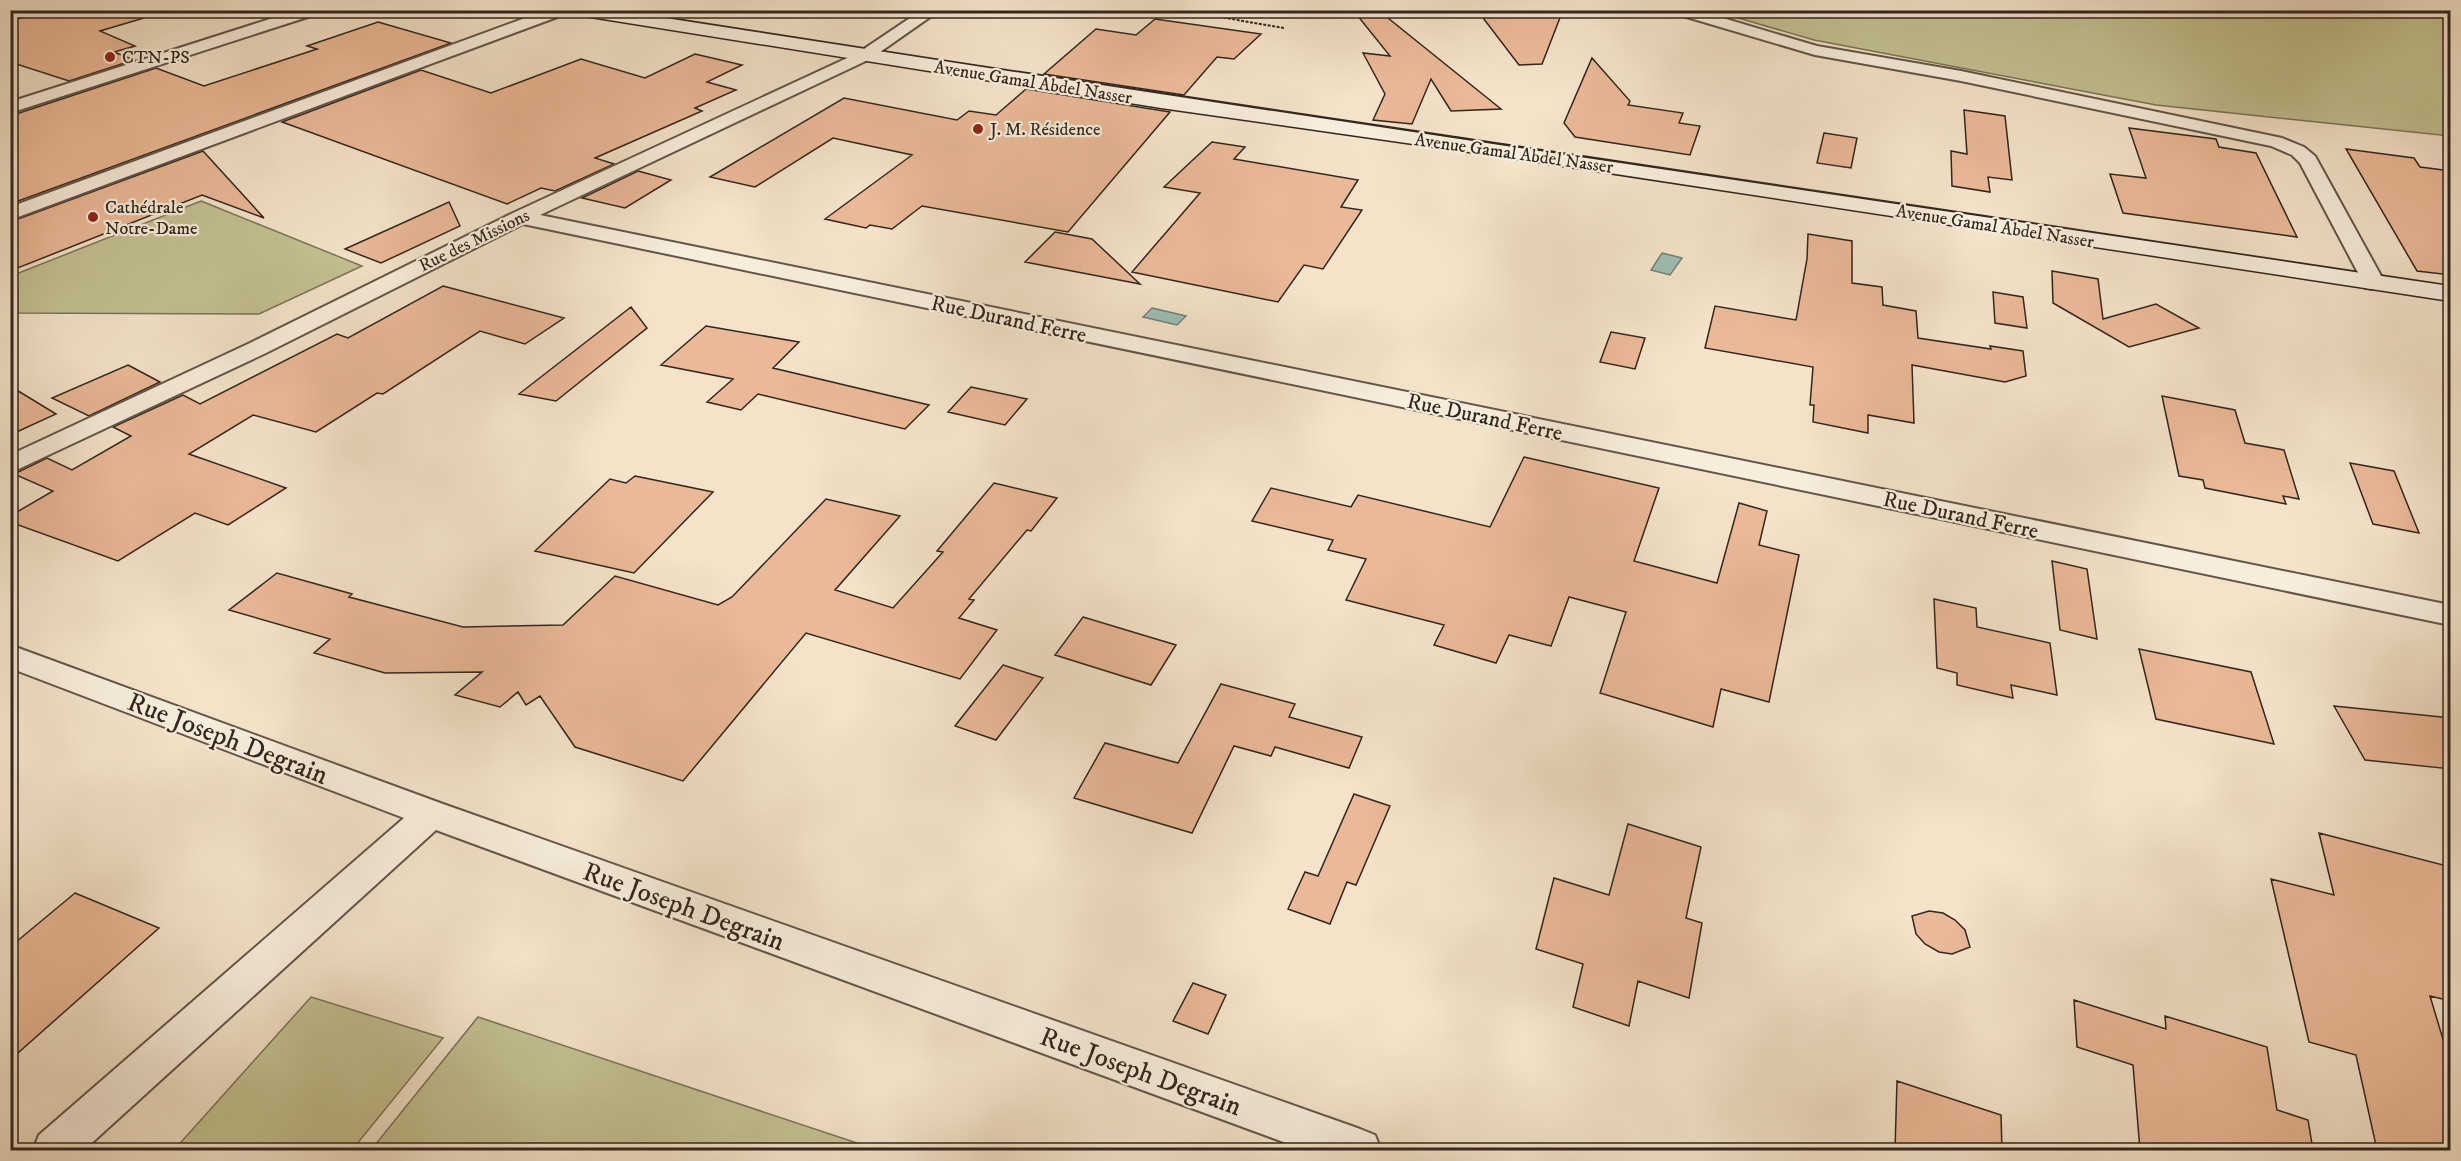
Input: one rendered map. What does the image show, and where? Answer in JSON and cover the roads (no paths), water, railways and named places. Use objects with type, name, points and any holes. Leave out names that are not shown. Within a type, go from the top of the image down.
[{"type":"street","points":[[10,108],[315,10]]},
{"type":"street","points":[[10,214],[563,10]]},
{"type":"street","name":"Avenue Gamal Abdel Nasser","points":[[578,10],[864,56],[2451,294]]},
{"type":"street","name":"Rue des Missions","points":[[10,465],[258,348],[520,217],[864,56],[933,10]]},
{"type":"street","points":[[1678,10],[1815,50],[1961,76],[2276,141],[2298,151],[2308,160],[2374,283]]},
{"type":"street","name":"Rue Durand Ferre","points":[[520,217],[2451,615]]},
{"type":"street","name":"Rue Joseph Degrain","points":[[10,656],[430,814],[1360,1150]]},
{"type":"street","points":[[54,1150],[430,814]]},
{"type":"water","points":[[1662,253],[1682,258],[1670,275],[1651,270]]},
{"type":"water","points":[[1152,308],[1186,316],[1177,325],[1143,317]]},
{"type":"place","name":"CTN-PS","points":[[110,57]]},
{"type":"place","name":"J. M. Résidence","points":[[978,129]]},
{"type":"place","name":"Cathédrale Notre-Dame","points":[[93,217]]}]
